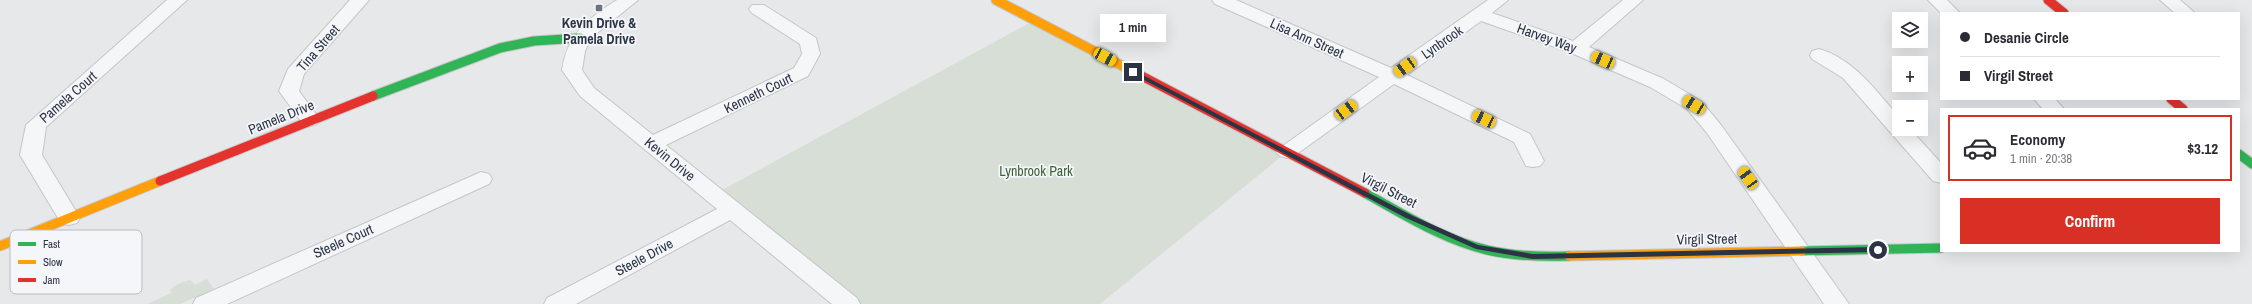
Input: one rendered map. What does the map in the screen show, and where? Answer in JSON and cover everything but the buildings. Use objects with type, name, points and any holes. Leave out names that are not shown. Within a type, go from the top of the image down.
[{"type":"street","name":"Pamela Court","points":[[70,218],[31,155],[36,125],[178,0]]},
{"type":"street","name":"Tina Street","points":[[310,120],[289,91],[295,72],[360,0]]},
{"type":"street","name":"Kevin Drive","points":[[629,0],[612,10],[580,38],[573,58],[572,70],[587,92],[848,304]]},
{"type":"street","name":"Lisa Ann Street","points":[[1221,0],[1393,76],[1523,138],[1533,161]]},
{"type":"street","name":"Lynbrook","points":[[1287,152],[1481,15],[1499,0]]},
{"type":"street","points":[[1576,48],[1634,0]]},
{"type":"street","points":[[1937,0],[1950,12]]},
{"type":"street","points":[[2048,0],[2063,12]]},
{"type":"street","points":[[2169,0],[2185,12]]},
{"type":"street","name":"Virgil Street","points":[[1005,1],[1408,216],[1476,247],[1533,257],[1940,248]]},
{"type":"street","name":"Kenneth Court","points":[[652,144],[801,72],[811,54],[809,42],[758,9]]},
{"type":"street","name":"Harvey Way","points":[[1481,15],[1576,48],[1657,84],[1694,105],[1714,129],[1798,251],[1837,304]]},
{"type":"street","name":"Pamela Drive","points":[[40,230],[310,120],[500,48],[534,41],[580,38]]},
{"type":"street","points":[[1819,55],[1850,74],[1940,175]]},
{"type":"street","points":[[2045,100],[2053,108]]},
{"type":"street","points":[[2172,100],[2182,108]]},
{"type":"street","points":[[2240,155],[2252,164]]},
{"type":"street","name":"Steele Court","points":[[205,304],[481,179]]},
{"type":"street","name":"Steele Drive","points":[[556,304],[732,210]]},
{"type":"street","name":"Pamela Drive","points":[[0,246],[10,242]]},
{"type":"green space","name":"Lynbrook Park","points":[[1035,20],[1287,152],[1100,304],[849,304],[713,195]]},
{"type":"green space","points":[[207,279],[214,289],[180,304],[147,304],[172,293],[170,290],[182,282],[190,280],[195,285]]},
{"type":"traffic: fast","points":[[373,96],[500,48],[534,41],[580,38]]},
{"type":"traffic: fast","points":[[2240,155],[2252,164]]},
{"type":"traffic: fast","points":[[1365,193],[1433,229],[1475,247],[1521,255],[1569,256]]},
{"type":"traffic: fast","points":[[1802,251],[1940,248]]},
{"type":"traffic: slow","points":[[996,0],[1136,73]]},
{"type":"traffic: slow","points":[[39,230],[160,181]]},
{"type":"traffic: slow","points":[[0,246],[10,242]]},
{"type":"traffic: slow","points":[[1569,256],[1802,251]]},
{"type":"traffic: jam","points":[[2048,0],[2063,12]]},
{"type":"traffic: jam","points":[[1136,73],[1365,193]]},
{"type":"traffic: jam","points":[[160,181],[373,96]]},
{"type":"traffic: jam","points":[[2172,100],[2182,108]]},
{"type":"place","name":"Kevin Drive & Pamela Drive","points":[[599,8]]},
{"type":"route","points":[[1133,72],[1408,216],[1476,247],[1533,257],[1878,250]]}]
